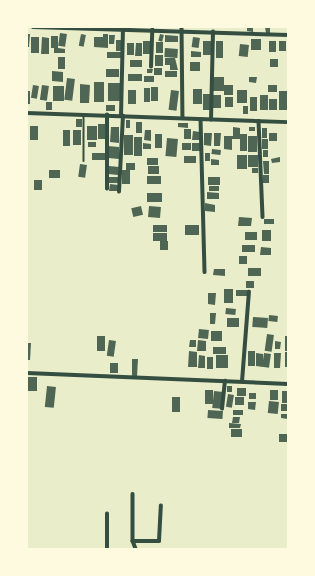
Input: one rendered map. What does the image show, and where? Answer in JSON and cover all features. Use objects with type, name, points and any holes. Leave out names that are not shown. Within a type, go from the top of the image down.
[{"type":"street","points":[[33,27],[123,30],[128,28],[182,29],[213,32],[288,35]]},
{"type":"street","points":[[151,29],[151,67]]},
{"type":"street","points":[[182,29],[183,118]]},
{"type":"street","points":[[119,192],[123,30]]},
{"type":"street","points":[[211,120],[213,32]]},
{"type":"street","points":[[27,113],[288,122]]},
{"type":"street","points":[[107,115],[107,189]]},
{"type":"street","points":[[201,119],[205,272]]},
{"type":"street","points":[[259,121],[263,217]]},
{"type":"street","points":[[242,382],[249,292]]},
{"type":"street","points":[[27,373],[288,384]]},
{"type":"street","points":[[222,409],[225,381]]},
{"type":"street","points":[[133,494],[133,541],[136,549]]},
{"type":"street","points":[[133,541],[160,541],[160,506]]},
{"type":"street","points":[[107,514],[107,549]]},
{"type":"lane","points":[[84,114],[84,161]]},
{"type":"building","points":[[247,27],[253,27],[253,32],[247,31]]},
{"type":"building","points":[[265,27],[270,27],[270,33],[266,33]]},
{"type":"building","points":[[60,33],[67,34],[65,47],[58,46]]},
{"type":"building","points":[[27,34],[30,34],[29,47],[27,47]]},
{"type":"building","points":[[81,34],[86,35],[84,47],[79,46]]},
{"type":"building","points":[[103,34],[108,34],[108,48],[94,47],[94,37],[103,37]]},
{"type":"building","points":[[160,34],[164,35],[162,42],[158,41]]},
{"type":"building","points":[[109,35],[115,35],[114,44],[109,44]]},
{"type":"building","points":[[165,35],[178,36],[178,42],[165,42]]},
{"type":"building","points":[[51,36],[58,36],[58,48],[65,49],[65,53],[54,53],[54,48],[51,48]]},
{"type":"building","points":[[31,37],[39,37],[39,53],[31,53]]},
{"type":"building","points":[[42,37],[49,38],[49,54],[41,54]]},
{"type":"building","points":[[193,37],[200,38],[199,48],[192,47]]},
{"type":"building","points":[[251,39],[261,39],[261,50],[251,50]]},
{"type":"building","points":[[116,40],[122,40],[122,51],[116,51]]},
{"type":"building","points":[[143,41],[150,41],[150,54],[143,54]]},
{"type":"building","points":[[203,41],[211,41],[211,55],[203,55]]},
{"type":"building","points":[[216,41],[223,41],[223,58],[216,58]]},
{"type":"building","points":[[269,41],[276,41],[276,52],[269,52]]},
{"type":"building","points":[[279,41],[286,41],[286,51],[279,51]]},
{"type":"building","points":[[156,42],[163,42],[163,53],[156,53]]},
{"type":"building","points":[[127,43],[134,43],[134,55],[127,55]]},
{"type":"building","points":[[136,43],[142,43],[142,56],[135,56]]},
{"type":"building","points":[[240,44],[249,45],[248,57],[239,56]]},
{"type":"building","points":[[165,48],[178,49],[177,58],[164,57]]},
{"type":"building","points":[[191,51],[201,52],[201,57],[191,57]]},
{"type":"building","points":[[107,52],[122,52],[122,58],[107,58]]},
{"type":"building","points":[[155,55],[163,55],[163,66],[155,66]]},
{"type":"building","points":[[58,57],[65,57],[65,69],[58,69]]},
{"type":"building","points":[[165,58],[175,58],[178,70],[170,70],[170,65],[165,65]]},
{"type":"building","points":[[270,59],[278,59],[278,67],[270,67]]},
{"type":"building","points":[[130,60],[142,60],[142,67],[130,67]]},
{"type":"building","points":[[190,62],[200,62],[200,71],[190,71]]},
{"type":"building","points":[[154,68],[162,68],[162,75],[154,75]]},
{"type":"building","points":[[106,69],[119,69],[119,77],[106,77]]},
{"type":"building","points":[[147,69],[153,69],[152,73],[147,73]]},
{"type":"building","points":[[52,71],[63,72],[63,82],[52,81]]},
{"type":"building","points":[[165,71],[177,71],[177,77],[165,77]]},
{"type":"building","points":[[128,74],[142,74],[142,81],[128,81]]},
{"type":"building","points":[[144,76],[154,76],[154,82],[144,82]]},
{"type":"building","points":[[213,77],[224,77],[224,91],[213,91]]},
{"type":"building","points":[[249,77],[257,77],[256,83],[249,82]]},
{"type":"building","points":[[67,78],[75,79],[72,101],[64,100]]},
{"type":"building","points":[[94,82],[104,82],[104,102],[94,102]]},
{"type":"building","points":[[108,83],[121,83],[121,101],[108,101]]},
{"type":"building","points":[[80,84],[90,85],[89,103],[80,103]]},
{"type":"building","points":[[33,85],[39,86],[37,99],[31,98]]},
{"type":"building","points":[[42,85],[49,86],[47,101],[40,100]]},
{"type":"building","points":[[224,85],[233,85],[233,95],[224,95]]},
{"type":"building","points":[[268,85],[277,85],[277,92],[268,92]]},
{"type":"building","points":[[53,86],[64,86],[64,101],[53,101]]},
{"type":"building","points":[[151,87],[158,87],[158,101],[151,101]]},
{"type":"building","points":[[144,88],[150,88],[150,102],[144,102]]},
{"type":"building","points":[[193,89],[202,89],[202,104],[193,104]]},
{"type":"building","points":[[128,90],[136,90],[136,104],[128,104]]},
{"type":"building","points":[[171,90],[179,91],[177,111],[169,110]]},
{"type":"building","points":[[237,90],[247,90],[247,103],[237,103]]},
{"type":"building","points":[[27,91],[30,91],[30,104],[27,104]]},
{"type":"building","points":[[279,91],[288,91],[288,110],[279,110]]},
{"type":"building","points":[[203,94],[210,94],[210,110],[203,110]]},
{"type":"building","points":[[213,95],[221,95],[221,108],[213,108]]},
{"type":"building","points":[[260,95],[268,95],[268,110],[260,110]]},
{"type":"building","points":[[225,97],[233,97],[233,107],[225,107]]},
{"type":"building","points":[[250,97],[257,97],[257,111],[250,111]]},
{"type":"building","points":[[269,99],[277,99],[277,110],[269,110]]},
{"type":"building","points":[[46,102],[52,102],[52,110],[46,110]]},
{"type":"building","points":[[106,105],[115,105],[115,111],[106,111]]},
{"type":"building","points":[[243,106],[248,106],[248,114],[243,114]]},
{"type":"building","points":[[76,119],[82,119],[82,127],[76,127]]},
{"type":"building","points":[[126,120],[130,120],[130,128],[126,128]]},
{"type":"building","points":[[136,122],[142,122],[142,133],[136,133]]},
{"type":"building","points":[[178,123],[188,123],[188,128],[178,127]]},
{"type":"building","points":[[98,124],[106,124],[106,139],[98,139]]},
{"type":"building","points":[[30,126],[38,126],[38,140],[30,140]]},
{"type":"building","points":[[87,126],[97,126],[97,140],[87,140]]},
{"type":"building","points":[[111,127],[119,127],[119,143],[110,142]]},
{"type":"building","points":[[233,127],[240,128],[240,134],[247,134],[247,151],[240,151],[240,139],[232,139],[232,150],[224,149],[224,136],[233,136]]},
{"type":"building","points":[[249,127],[255,127],[255,131],[249,131]]},
{"type":"building","points":[[262,128],[267,128],[267,138],[262,138]]},
{"type":"building","points":[[184,129],[191,129],[191,139],[184,139]]},
{"type":"building","points":[[63,130],[70,130],[70,146],[63,146]]},
{"type":"building","points":[[73,130],[81,130],[81,145],[73,145]]},
{"type":"building","points":[[145,130],[151,130],[151,141],[144,140]]},
{"type":"building","points":[[193,131],[200,132],[200,140],[192,140]]},
{"type":"building","points":[[204,133],[212,133],[211,146],[204,145]]},
{"type":"building","points":[[214,133],[221,133],[220,146],[214,146]]},
{"type":"building","points":[[269,133],[277,133],[277,141],[269,141]]},
{"type":"building","points":[[155,134],[162,134],[162,148],[155,148]]},
{"type":"building","points":[[124,135],[133,135],[133,155],[124,155]]},
{"type":"building","points":[[248,136],[257,136],[257,152],[248,152]]},
{"type":"building","points":[[134,137],[142,137],[142,156],[134,156]]},
{"type":"building","points":[[167,138],[178,139],[176,157],[165,156]]},
{"type":"building","points":[[262,139],[268,139],[268,149],[262,149]]},
{"type":"building","points":[[88,142],[96,142],[96,147],[88,147]]},
{"type":"building","points":[[143,143],[151,144],[151,149],[143,149]]},
{"type":"building","points":[[182,143],[191,143],[191,150],[182,150]]},
{"type":"building","points":[[192,143],[200,143],[200,151],[192,151]]},
{"type":"building","points":[[108,146],[119,147],[119,159],[108,158]]},
{"type":"building","points":[[212,149],[221,150],[220,155],[211,154]]},
{"type":"building","points":[[263,150],[268,150],[268,157],[263,157]]},
{"type":"building","points":[[92,153],[106,153],[106,160],[92,160]]},
{"type":"building","points":[[205,153],[210,153],[210,161],[205,161]]},
{"type":"building","points":[[237,155],[247,155],[247,169],[237,169]]},
{"type":"building","points":[[248,155],[258,155],[258,167],[248,167]]},
{"type":"building","points":[[184,156],[196,156],[196,163],[184,163]]},
{"type":"building","points":[[280,157],[280,162],[272,163],[271,159]]},
{"type":"building","points":[[147,158],[158,158],[158,165],[147,165]]},
{"type":"building","points":[[211,159],[219,160],[219,165],[211,165]]},
{"type":"building","points":[[263,161],[269,161],[269,174],[264,174]]},
{"type":"building","points":[[126,163],[135,163],[135,170],[126,170]]},
{"type":"building","points":[[80,164],[87,165],[85,178],[78,177]]},
{"type":"building","points":[[109,166],[119,167],[118,175],[108,174]]},
{"type":"building","points":[[148,166],[159,166],[159,174],[148,174]]},
{"type":"building","points":[[252,168],[258,168],[258,173],[252,173]]},
{"type":"building","points":[[49,170],[60,170],[60,178],[49,178]]},
{"type":"building","points":[[122,170],[130,170],[130,184],[122,184]]},
{"type":"building","points":[[263,175],[269,175],[269,183],[263,183]]},
{"type":"building","points":[[147,176],[161,176],[161,184],[147,184]]},
{"type":"building","points":[[109,177],[119,177],[119,183],[109,183]]},
{"type":"building","points":[[208,177],[220,177],[220,185],[208,185]]},
{"type":"building","points":[[34,180],[42,180],[42,190],[34,190]]},
{"type":"building","points":[[110,184],[118,185],[118,191],[109,191]]},
{"type":"building","points":[[209,186],[219,186],[219,191],[209,191]]},
{"type":"building","points":[[207,192],[219,193],[219,199],[207,199]]},
{"type":"building","points":[[147,193],[162,193],[162,202],[147,202]]},
{"type":"building","points":[[205,203],[215,205],[215,212],[205,211]]},
{"type":"building","points":[[141,206],[143,215],[133,217],[131,208]]},
{"type":"building","points":[[149,206],[161,207],[160,218],[148,217]]},
{"type":"building","points":[[239,217],[252,218],[251,226],[238,226]]},
{"type":"building","points":[[264,219],[274,219],[274,224],[264,224]]},
{"type":"building","points":[[153,225],[167,225],[167,232],[153,232]]},
{"type":"building","points":[[185,225],[199,225],[199,235],[185,235]]},
{"type":"building","points":[[262,230],[271,230],[271,241],[262,241]]},
{"type":"building","points":[[245,232],[257,232],[257,240],[245,240]]},
{"type":"building","points":[[153,233],[167,233],[167,241],[153,241]]},
{"type":"building","points":[[160,241],[168,241],[168,250],[160,250]]},
{"type":"building","points":[[242,245],[255,245],[255,252],[242,252]]},
{"type":"building","points":[[261,247],[271,248],[271,255],[260,255]]},
{"type":"building","points":[[239,256],[247,256],[247,264],[239,264]]},
{"type":"building","points":[[248,268],[261,268],[261,276],[248,276]]},
{"type":"building","points":[[214,269],[225,269],[225,276],[213,275]]},
{"type":"building","points":[[246,281],[254,281],[254,288],[246,288]]},
{"type":"building","points":[[224,289],[233,289],[233,303],[224,303]]},
{"type":"building","points":[[236,290],[248,290],[248,296],[236,296]]},
{"type":"building","points":[[208,293],[216,293],[215,305],[208,304]]},
{"type":"building","points":[[226,308],[236,309],[235,315],[225,314]]},
{"type":"building","points":[[210,313],[216,313],[215,324],[210,324]]},
{"type":"building","points":[[269,315],[278,316],[277,322],[268,321]]},
{"type":"building","points":[[253,317],[268,318],[267,328],[252,327]]},
{"type":"building","points":[[227,318],[239,318],[239,327],[227,327]]},
{"type":"building","points":[[199,329],[209,330],[208,339],[198,338]]},
{"type":"building","points":[[211,331],[222,331],[222,341],[211,341]]},
{"type":"building","points":[[267,334],[274,335],[272,352],[265,351]]},
{"type":"building","points":[[97,336],[105,336],[105,351],[97,351]]},
{"type":"building","points":[[285,336],[288,336],[288,351],[285,351]]},
{"type":"building","points":[[109,340],[116,341],[114,357],[107,356]]},
{"type":"building","points":[[190,340],[196,340],[196,347],[189,347]]},
{"type":"building","points":[[198,340],[206,341],[206,351],[197,351]]},
{"type":"building","points":[[275,341],[281,342],[280,349],[275,349]]},
{"type":"building","points":[[27,343],[31,343],[30,360],[27,360]]},
{"type":"building","points":[[213,347],[226,347],[226,354],[213,354]]},
{"type":"building","points":[[189,351],[197,352],[197,367],[188,367]]},
{"type":"building","points":[[248,351],[255,351],[255,366],[248,366]]},
{"type":"building","points":[[285,352],[288,352],[288,367],[285,367]]},
{"type":"building","points":[[256,353],[263,354],[263,367],[256,366]]},
{"type":"building","points":[[264,353],[271,354],[269,368],[262,367]]},
{"type":"building","points":[[274,353],[281,353],[280,368],[274,368]]},
{"type":"building","points":[[199,355],[205,356],[205,368],[198,368]]},
{"type":"building","points":[[216,355],[228,355],[228,368],[216,368]]},
{"type":"building","points":[[207,357],[213,357],[213,369],[207,369]]},
{"type":"building","points":[[132,359],[138,359],[137,376],[132,376]]},
{"type":"building","points":[[110,363],[118,363],[118,373],[110,373]]},
{"type":"building","points":[[28,377],[37,377],[37,391],[28,391]]},
{"type":"building","points":[[47,386],[56,387],[54,408],[45,407]]},
{"type":"building","points":[[227,386],[232,386],[232,392],[227,392]]},
{"type":"building","points":[[237,388],[246,388],[246,396],[237,396]]},
{"type":"building","points":[[205,390],[213,390],[213,404],[205,404]]},
{"type":"building","points":[[270,390],[278,390],[278,400],[270,400]]},
{"type":"building","points":[[214,391],[223,392],[221,409],[212,408]]},
{"type":"building","points":[[282,391],[288,391],[288,403],[282,403]]},
{"type":"building","points":[[249,393],[256,393],[256,399],[249,399]]},
{"type":"building","points":[[228,394],[234,395],[232,408],[226,407]]},
{"type":"building","points":[[172,397],[180,397],[180,412],[172,412]]},
{"type":"building","points":[[235,397],[244,397],[244,405],[235,405]]},
{"type":"building","points":[[269,401],[279,402],[278,414],[268,413]]},
{"type":"building","points":[[248,402],[256,402],[255,410],[248,409]]},
{"type":"building","points":[[281,404],[288,404],[288,411],[281,411]]},
{"type":"building","points":[[208,410],[223,411],[222,419],[207,418]]},
{"type":"building","points":[[233,410],[243,410],[243,415],[233,415]]},
{"type":"building","points":[[281,414],[288,414],[288,419],[281,418]]},
{"type":"building","points":[[233,417],[240,417],[239,423],[232,423]]},
{"type":"building","points":[[229,423],[241,424],[240,428],[229,428]]},
{"type":"building","points":[[231,429],[242,429],[242,437],[231,437]]},
{"type":"building","points":[[279,434],[288,434],[288,442],[279,442]]}]
